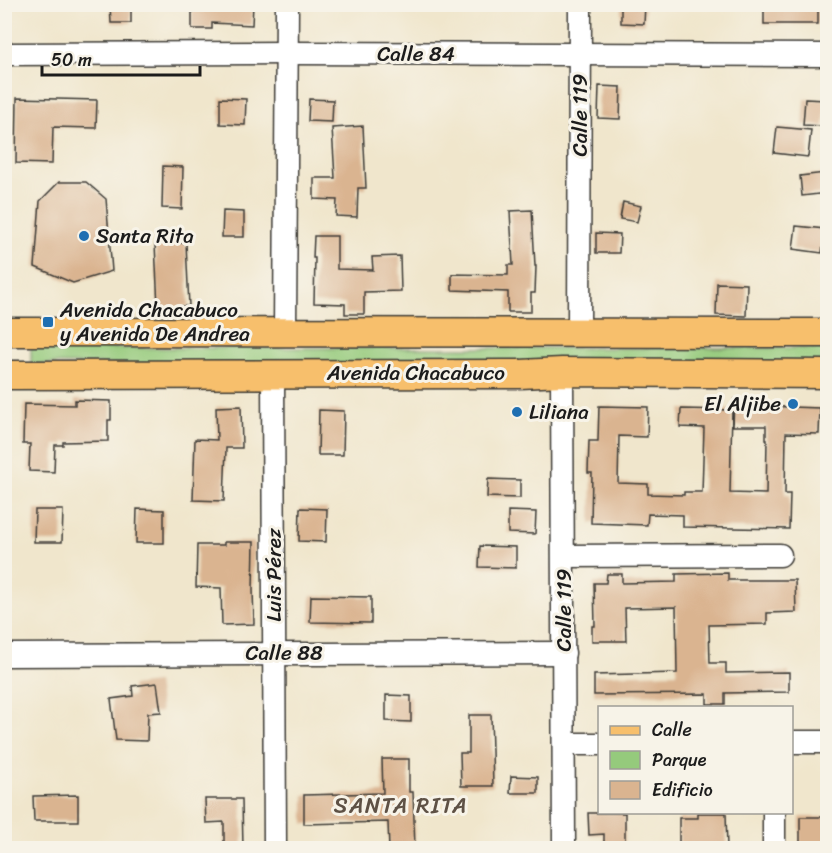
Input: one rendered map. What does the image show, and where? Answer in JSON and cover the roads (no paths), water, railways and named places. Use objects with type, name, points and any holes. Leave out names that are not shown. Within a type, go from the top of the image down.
[{"type":"main road","name":"Avenida Chacabuco","points":[[4,332],[828,333]]},
{"type":"main road","name":"Avenida Chacabuco","points":[[4,375],[562,372],[828,374]]},
{"type":"street","points":[[285,332],[287,4]]},
{"type":"street","name":"Calle 119","points":[[579,333],[580,4]]},
{"type":"street","name":"Calle 84","points":[[4,54],[828,55]]},
{"type":"street","name":"Calle 119","points":[[562,372],[564,849]]},
{"type":"street","name":"Luis Pérez","points":[[273,373],[275,849]]},
{"type":"street","points":[[564,556],[780,555]]},
{"type":"street","name":"Calle 88","points":[[4,655],[564,652]]},
{"type":"street","points":[[793,742],[828,742]]},
{"type":"street","points":[[564,744],[598,744]]},
{"type":"street","points":[[774,814],[774,849]]},
{"type":"place","name":"Santa Rita","points":[[84,236]]},
{"type":"place","name":"Avenida Chacabuco y Avenida De Andrea","points":[[48,322]]},
{"type":"place","name":"El Aljibe","points":[[793,404]]},
{"type":"place","name":"Liliana","points":[[517,412]]},
{"type":"district","name":"SANTA RITA","points":[[401,805]]}]
